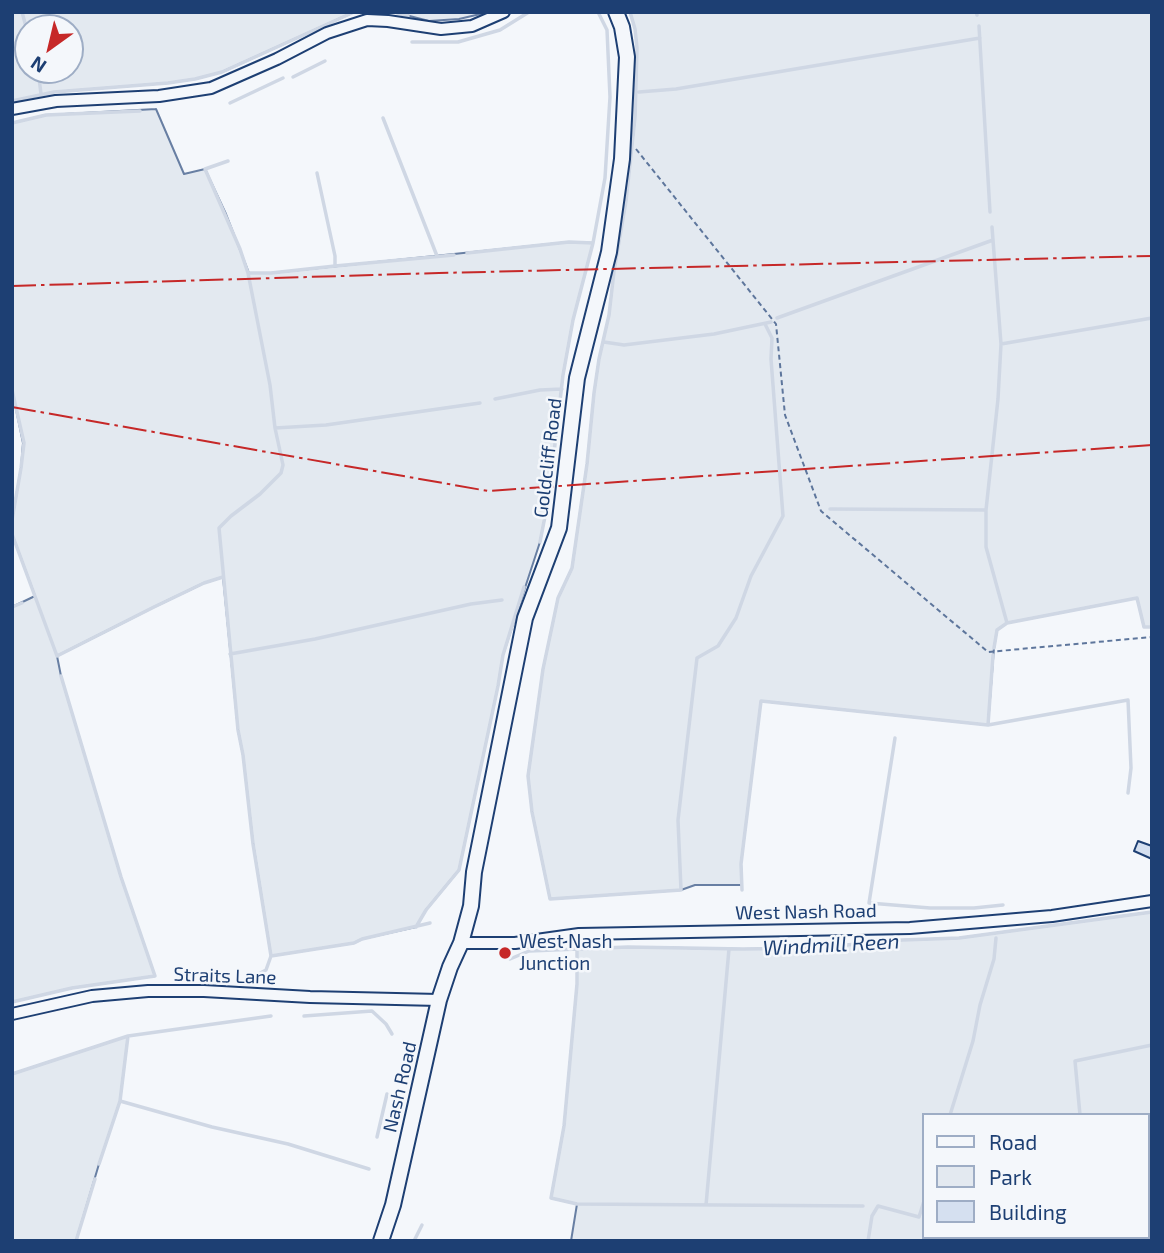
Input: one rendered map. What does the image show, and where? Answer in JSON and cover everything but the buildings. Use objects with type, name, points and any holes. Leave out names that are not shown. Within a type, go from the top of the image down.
[{"type":"street","points":[[12,108],[56,101],[159,96],[211,88],[327,33],[367,20],[441,29],[472,26],[504,12]]},
{"type":"street","name":"Goldcliff Road","points":[[461,943],[471,906],[474,872],[525,618],[559,528],[577,378],[609,252],[622,159],[628,57],[616,12]]},
{"type":"street","name":"West Nash Road","points":[[461,943],[515,943],[579,934],[910,928],[1052,916],[1152,901]]},
{"type":"street","name":"Nash Road","points":[[381,1241],[393,1205],[439,1000],[461,943]]},
{"type":"street","name":"Straits Lane","points":[[12,1014],[92,996],[148,991],[439,1000]]},
{"type":"path","points":[[638,149],[776,324],[785,415],[821,510],[988,652],[1152,637]]},
{"type":"green space","points":[[12,12],[354,12],[222,72],[168,83],[54,92],[12,101]]},
{"type":"green space","points":[[394,12],[489,12],[459,19],[429,21]]},
{"type":"green space","points":[[630,12],[1152,12],[1152,627],[1144,627],[1137,598],[1007,623],[997,630],[988,725],[761,701],[741,864],[742,885],[695,885],[681,890],[550,899],[532,812],[528,776],[543,669],[558,598],[572,568],[599,359],[609,315],[626,201],[635,118],[637,48]]},
{"type":"green space","points":[[156,109],[184,174],[205,169],[249,273],[271,273],[569,242],[593,243],[573,320],[563,375],[549,496],[540,542],[503,655],[459,870],[426,910],[416,927],[354,943],[271,956],[238,730],[223,577],[204,583],[57,656],[121,877],[155,976],[72,988],[12,1002],[12,607],[35,596],[12,534],[23,443],[12,390],[12,123],[46,115]]},
{"type":"green space","points":[[1152,912],[1152,1241],[571,1241],[577,1204],[551,1198],[564,1126],[577,984],[577,949],[812,948],[959,938]]},
{"type":"green space","points":[[128,1036],[120,1101],[76,1241],[12,1241],[12,1074]]},
{"type":"waterway","points":[[12,101],[54,92],[168,83],[222,72],[354,12]]},
{"type":"waterway","points":[[394,12],[408,16]]},
{"type":"waterway","points":[[412,42],[458,42],[500,30],[529,12]]},
{"type":"waterway","points":[[540,542],[549,496],[563,375],[605,178],[610,97],[607,30],[598,12]]},
{"type":"waterway","points":[[630,12],[637,48],[635,117],[626,201],[609,315],[599,359],[572,568],[558,598],[543,669],[528,776],[532,812],[550,899],[681,890],[678,820],[697,658],[718,646],[736,618],[751,576],[783,516],[771,359],[772,338],[765,324]]},
{"type":"waterway","points":[[979,26],[990,212]]},
{"type":"waterway","points":[[639,92],[676,89],[980,38]]},
{"type":"waterway","points":[[293,77],[325,61]]},
{"type":"waterway","points":[[230,103],[283,78]]},
{"type":"waterway","points":[[40,84],[41,94]]},
{"type":"waterway","points":[[12,123],[46,115],[140,111]]},
{"type":"waterway","points":[[383,118],[437,256]]},
{"type":"waterway","points":[[228,161],[205,169],[248,273],[283,465],[281,473],[260,494],[219,528],[238,730],[271,956],[266,970],[255,976]]},
{"type":"waterway","points":[[317,173],[335,266]]},
{"type":"waterway","points":[[992,227],[1001,344],[986,510],[986,547],[1007,623]]},
{"type":"waterway","points":[[777,318],[993,240]]},
{"type":"waterway","points":[[467,253],[569,242],[593,243]]},
{"type":"waterway","points":[[248,273],[454,255]]},
{"type":"waterway","points":[[1001,344],[1152,318]]},
{"type":"waterway","points":[[604,342],[624,345],[714,334],[771,322]]},
{"type":"waterway","points":[[495,399],[540,390],[562,389]]},
{"type":"waterway","points":[[12,390],[24,443],[12,520]]},
{"type":"waterway","points":[[275,428],[326,425],[480,403]]},
{"type":"waterway","points":[[830,509],[986,510]]},
{"type":"waterway","points":[[12,534],[57,656],[204,583],[223,577]]},
{"type":"waterway","points":[[416,927],[426,910],[459,870],[503,655],[524,587]]},
{"type":"waterway","points":[[994,648],[997,630],[1007,623],[1137,598],[1144,627],[1152,627]]},
{"type":"waterway","points":[[230,654],[315,639],[471,604],[502,600]]},
{"type":"waterway","points":[[12,607],[22,603]]},
{"type":"waterway","points":[[988,725],[993,655]]},
{"type":"waterway","points":[[12,1002],[72,988],[155,976],[121,877],[61,676]]},
{"type":"waterway","points":[[742,890],[741,864],[761,701],[988,725],[1128,700],[1131,768],[1128,793]]},
{"type":"waterway","points":[[895,738],[869,903],[930,908],[1003,905]]},
{"type":"waterway","name":"Windmill Reen","points":[[510,959],[529,951],[628,947],[812,948],[959,938],[1152,912]]},
{"type":"waterway","points":[[271,956],[354,943],[430,923]]},
{"type":"waterway","points":[[951,1113],[973,1041],[980,1005],[994,959],[996,938]]},
{"type":"waterway","points":[[577,949],[577,984],[564,1126],[551,1198],[577,1204],[863,1206]]},
{"type":"waterway","points":[[706,1205],[729,949]]},
{"type":"waterway","points":[[304,1016],[372,1011],[392,1034]]},
{"type":"waterway","points":[[12,1074],[128,1036],[271,1016]]},
{"type":"waterway","points":[[99,1164],[120,1101],[128,1036]]},
{"type":"waterway","points":[[1080,1113],[1075,1061],[1152,1045]]},
{"type":"waterway","points":[[377,1137],[387,1094]]},
{"type":"waterway","points":[[120,1101],[212,1127],[288,1144],[369,1169]]},
{"type":"waterway","points":[[76,1241],[95,1179]]},
{"type":"waterway","points":[[868,1241],[872,1216],[878,1206],[919,1217],[922,1207]]},
{"type":"waterway","points":[[414,1241],[422,1225]]},
{"type":"power","points":[[12,286],[1152,256]]},
{"type":"power","points":[[12,407],[488,491],[1152,445]]},
{"type":"place","name":"West Nash Junction","points":[[505,953]]}]
